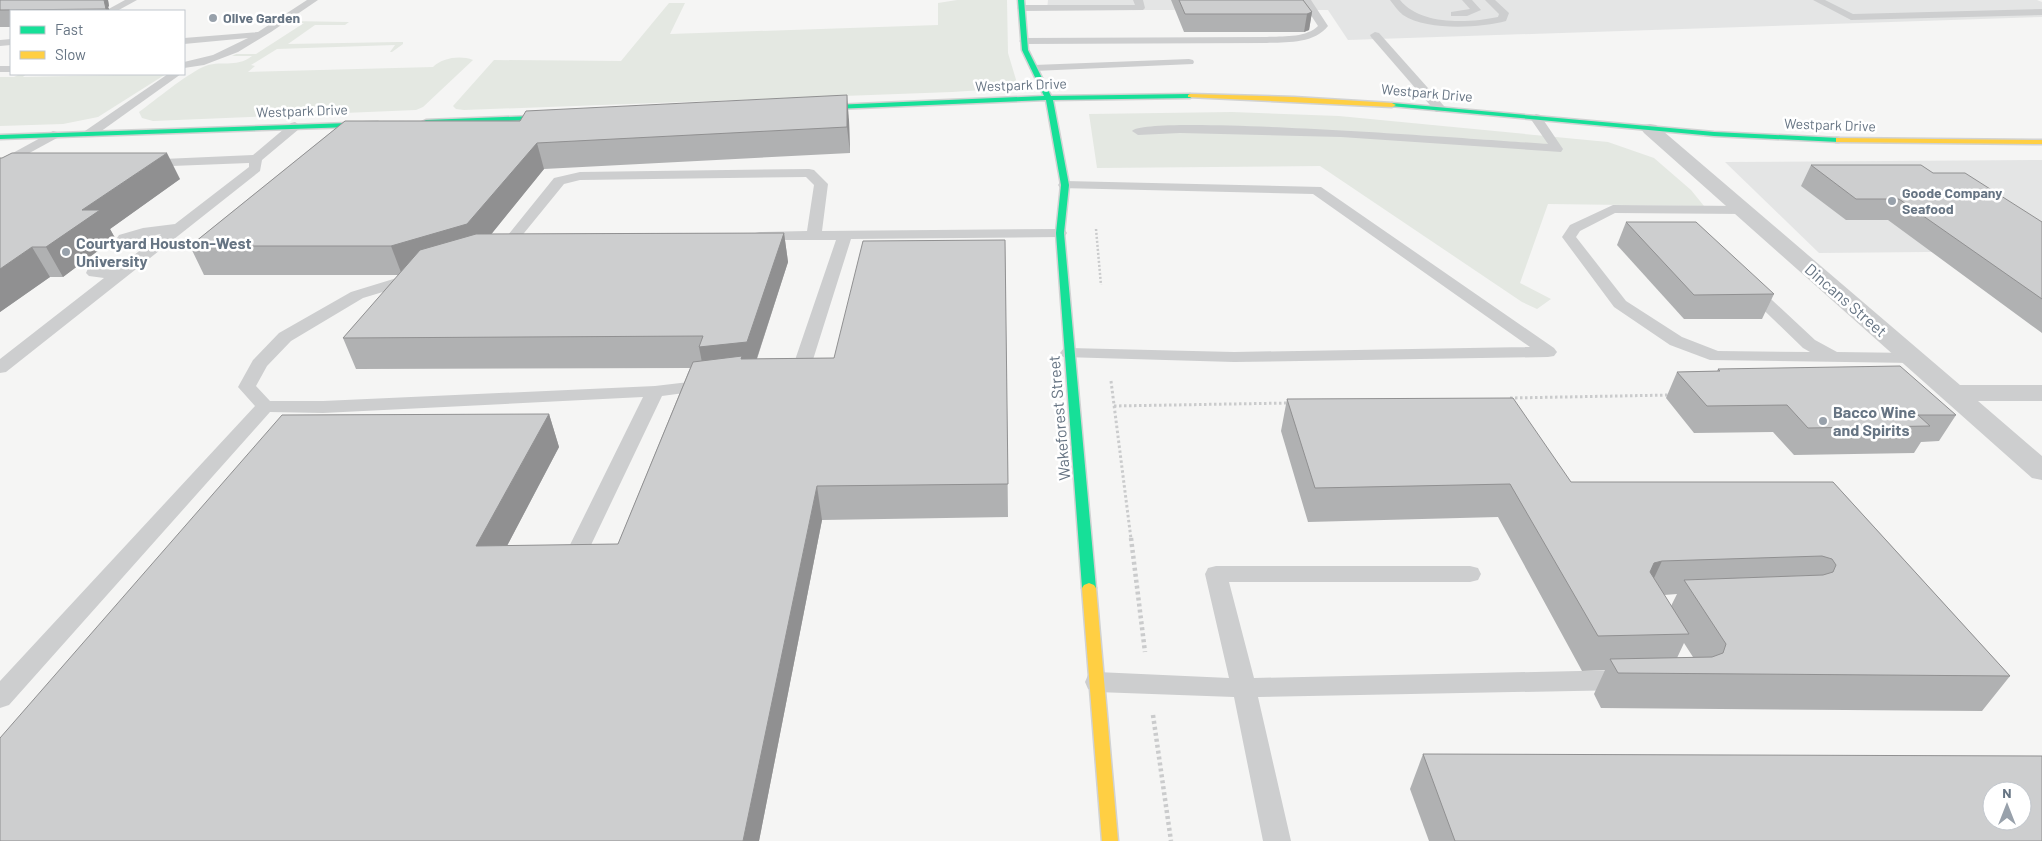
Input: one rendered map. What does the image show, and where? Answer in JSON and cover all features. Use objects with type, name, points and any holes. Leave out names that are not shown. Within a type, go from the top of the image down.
[{"type":"main road","name":"Wakeforest Street","points":[[1021,4],[1025,50],[1049,99],[1065,185],[1060,233],[1110,841]]},
{"type":"main road","name":"Westpark Drive","points":[[795,108],[1152,96],[1253,97],[1440,109],[1650,129],[1840,141],[2042,142]]},
{"type":"main road","points":[[416,122],[566,117]]},
{"type":"main road","name":"Westpark Drive","points":[[0,137],[388,123]]},
{"type":"street","name":"Dincans Street","points":[[1650,129],[2042,471]]},
{"type":"street","points":[[1954,394],[2042,394]]},
{"type":"lane","points":[[112,10],[132,0]]},
{"type":"lane","points":[[185,66],[217,57],[238,48],[313,0]]},
{"type":"lane","points":[[1021,4],[1079,4],[1140,8],[1138,0]]},
{"type":"lane","points":[[1024,41],[1257,40],[1300,37],[1316,33],[1323,26],[1306,0]]},
{"type":"lane","points":[[1395,0],[1410,14],[1432,21],[1490,21],[1503,19],[1504,14],[1490,0]]},
{"type":"lane","points":[[1404,0],[1413,9],[1444,14],[1468,13],[1476,10],[1467,0]]},
{"type":"lane","points":[[1818,0],[1851,17],[2042,12]]},
{"type":"lane","points":[[1868,10],[1882,16]]},
{"type":"lane","points":[[185,41],[260,34]]},
{"type":"lane","points":[[1375,35],[1440,109]]},
{"type":"lane","points":[[1034,68],[1189,62]]},
{"type":"lane","points":[[89,134],[174,75]]},
{"type":"lane","points":[[1138,131],[1180,129],[1342,133],[1557,149],[1536,118]]},
{"type":"lane","points":[[138,164],[256,159],[296,126]]},
{"type":"lane","points":[[0,167],[53,135]]},
{"type":"lane","points":[[0,368],[255,168],[256,159]]},
{"type":"lane","points":[[0,167],[20,168]]},
{"type":"lane","points":[[502,251],[559,181],[580,176],[809,173],[821,184],[814,236]]},
{"type":"lane","points":[[1065,185],[1316,190],[1548,352],[1234,357],[1069,354]]},
{"type":"lane","points":[[1744,210],[1613,208],[1575,228],[1569,237],[1620,304],[1676,342],[1716,356],[1913,358]]},
{"type":"lane","points":[[1670,209],[1684,222]]},
{"type":"lane","points":[[124,238],[143,232],[178,228]]},
{"type":"lane","points":[[744,237],[1060,233]]},
{"type":"lane","points":[[769,378],[802,366],[845,236]]},
{"type":"lane","points":[[484,257],[502,251],[521,248]]},
{"type":"lane","points":[[96,265],[94,273],[119,274]]},
{"type":"lane","points":[[430,273],[357,295],[285,337],[259,364],[247,387],[265,406],[323,407],[655,391],[721,384]]},
{"type":"lane","points":[[1737,276],[1777,316],[1809,344],[1832,356]]},
{"type":"lane","points":[[573,561],[655,391]]},
{"type":"lane","points":[[0,698],[265,406]]},
{"type":"lane","points":[[1277,841],[1244,688],[1216,574],[1470,574]]},
{"type":"lane","points":[[1097,682],[1244,688],[1645,680]]},
{"type":"path","points":[[1092,185],[1102,294]]},
{"type":"path","points":[[1107,354],[1171,841]]},
{"type":"path","points":[[1510,398],[1678,395]]},
{"type":"path","points":[[1114,406],[1292,403]]},
{"type":"shaded area","points":[[957,0],[1007,0],[1008,53],[1017,83],[999,89],[952,92],[464,110],[456,109],[453,106],[494,60],[621,61],[669,3],[685,3],[670,34],[938,25],[938,3]]},
{"type":"shaded area","points":[[1048,0],[2037,0],[2042,2],[2042,17],[1348,40],[1328,10],[1047,10]]},
{"type":"shaded area","points":[[289,21],[349,22],[345,25],[315,25],[288,44],[403,42],[403,44],[392,52],[390,52],[395,45],[277,49],[251,65],[255,66],[248,72],[433,67],[441,61],[452,58],[468,58],[473,60],[423,107],[416,110],[153,121],[142,118],[139,112],[196,71],[209,65],[246,60],[252,56],[232,56],[236,54],[256,54],[304,23],[286,23]]},
{"type":"shaded area","points":[[18,75],[25,75],[23,77],[164,75],[98,117],[63,124],[0,126],[0,77],[14,77]]},
{"type":"shaded area","points":[[1232,112],[1339,116],[1608,142],[1654,158],[1691,190],[1704,206],[1548,204],[1520,283],[1551,299],[1537,309],[1522,302],[1320,166],[1097,168],[1089,114]]},
{"type":"shaded area","points":[[2042,160],[2042,251],[1819,253],[1725,162]]},
{"type":"building","points":[[0,0],[104,0],[106,9],[0,10]]},
{"type":"building","points":[[1179,0],[1303,0],[1312,12],[1307,14],[1185,14]]},
{"type":"building","points":[[847,95],[847,127],[537,143],[467,224],[391,246],[190,246],[345,121],[520,121],[526,111]]},
{"type":"building","points":[[12,153],[167,153],[82,210],[100,210],[46,247],[32,247],[0,269],[0,158]]},
{"type":"building","points":[[1811,165],[1921,165],[1933,173],[1965,173],[2042,222],[2042,299],[1899,199],[1856,199]]},
{"type":"building","points":[[1626,222],[1696,222],[1774,294],[1694,295]]},
{"type":"building","points":[[784,233],[747,342],[699,347],[703,336],[343,338],[420,250],[476,234]]},
{"type":"building","points":[[1005,240],[1008,484],[817,486],[743,841],[0,841],[0,738],[282,415],[549,414],[476,546],[618,544],[693,362],[742,356],[741,359],[834,358],[863,241]]},
{"type":"building","points":[[1900,366],[1956,415],[1918,415],[1930,426],[1808,428],[1787,405],[1707,406],[1677,372],[1720,371],[1718,369]]},
{"type":"building","points":[[1513,398],[1571,482],[1833,482],[2010,676],[1618,673],[1610,659],[1712,657],[1723,653],[1726,644],[1684,580],[1823,575],[1833,572],[1836,565],[1832,559],[1822,556],[1662,561],[1654,563],[1650,572],[1689,634],[1598,636],[1510,484],[1315,488],[1287,399]]},
{"type":"building","points":[[1423,754],[2042,756],[2042,841],[1455,841]]},
{"type":"traffic: fast","points":[[1021,0],[1025,50],[1049,99],[1065,185],[1060,233],[1089,588]]},
{"type":"traffic: fast","points":[[811,108],[1052,98],[1190,96]]},
{"type":"traffic: fast","points":[[1392,105],[1714,134],[1839,140]]},
{"type":"traffic: fast","points":[[426,122],[558,117]]},
{"type":"traffic: fast","points":[[0,137],[378,124]]},
{"type":"traffic: slow","points":[[1190,96],[1294,99],[1392,105]]},
{"type":"traffic: slow","points":[[1839,140],[2042,142]]},
{"type":"traffic: slow","points":[[1089,588],[1110,841]]},
{"type":"place","name":"Olive Garden","points":[[213,18]]},
{"type":"place","name":"Goode Company Seafood","points":[[1892,201]]},
{"type":"place","name":"Courtyard Houston-West University","points":[[66,252]]},
{"type":"place","name":"Bacco Wine and Spirits","points":[[1823,421]]}]
